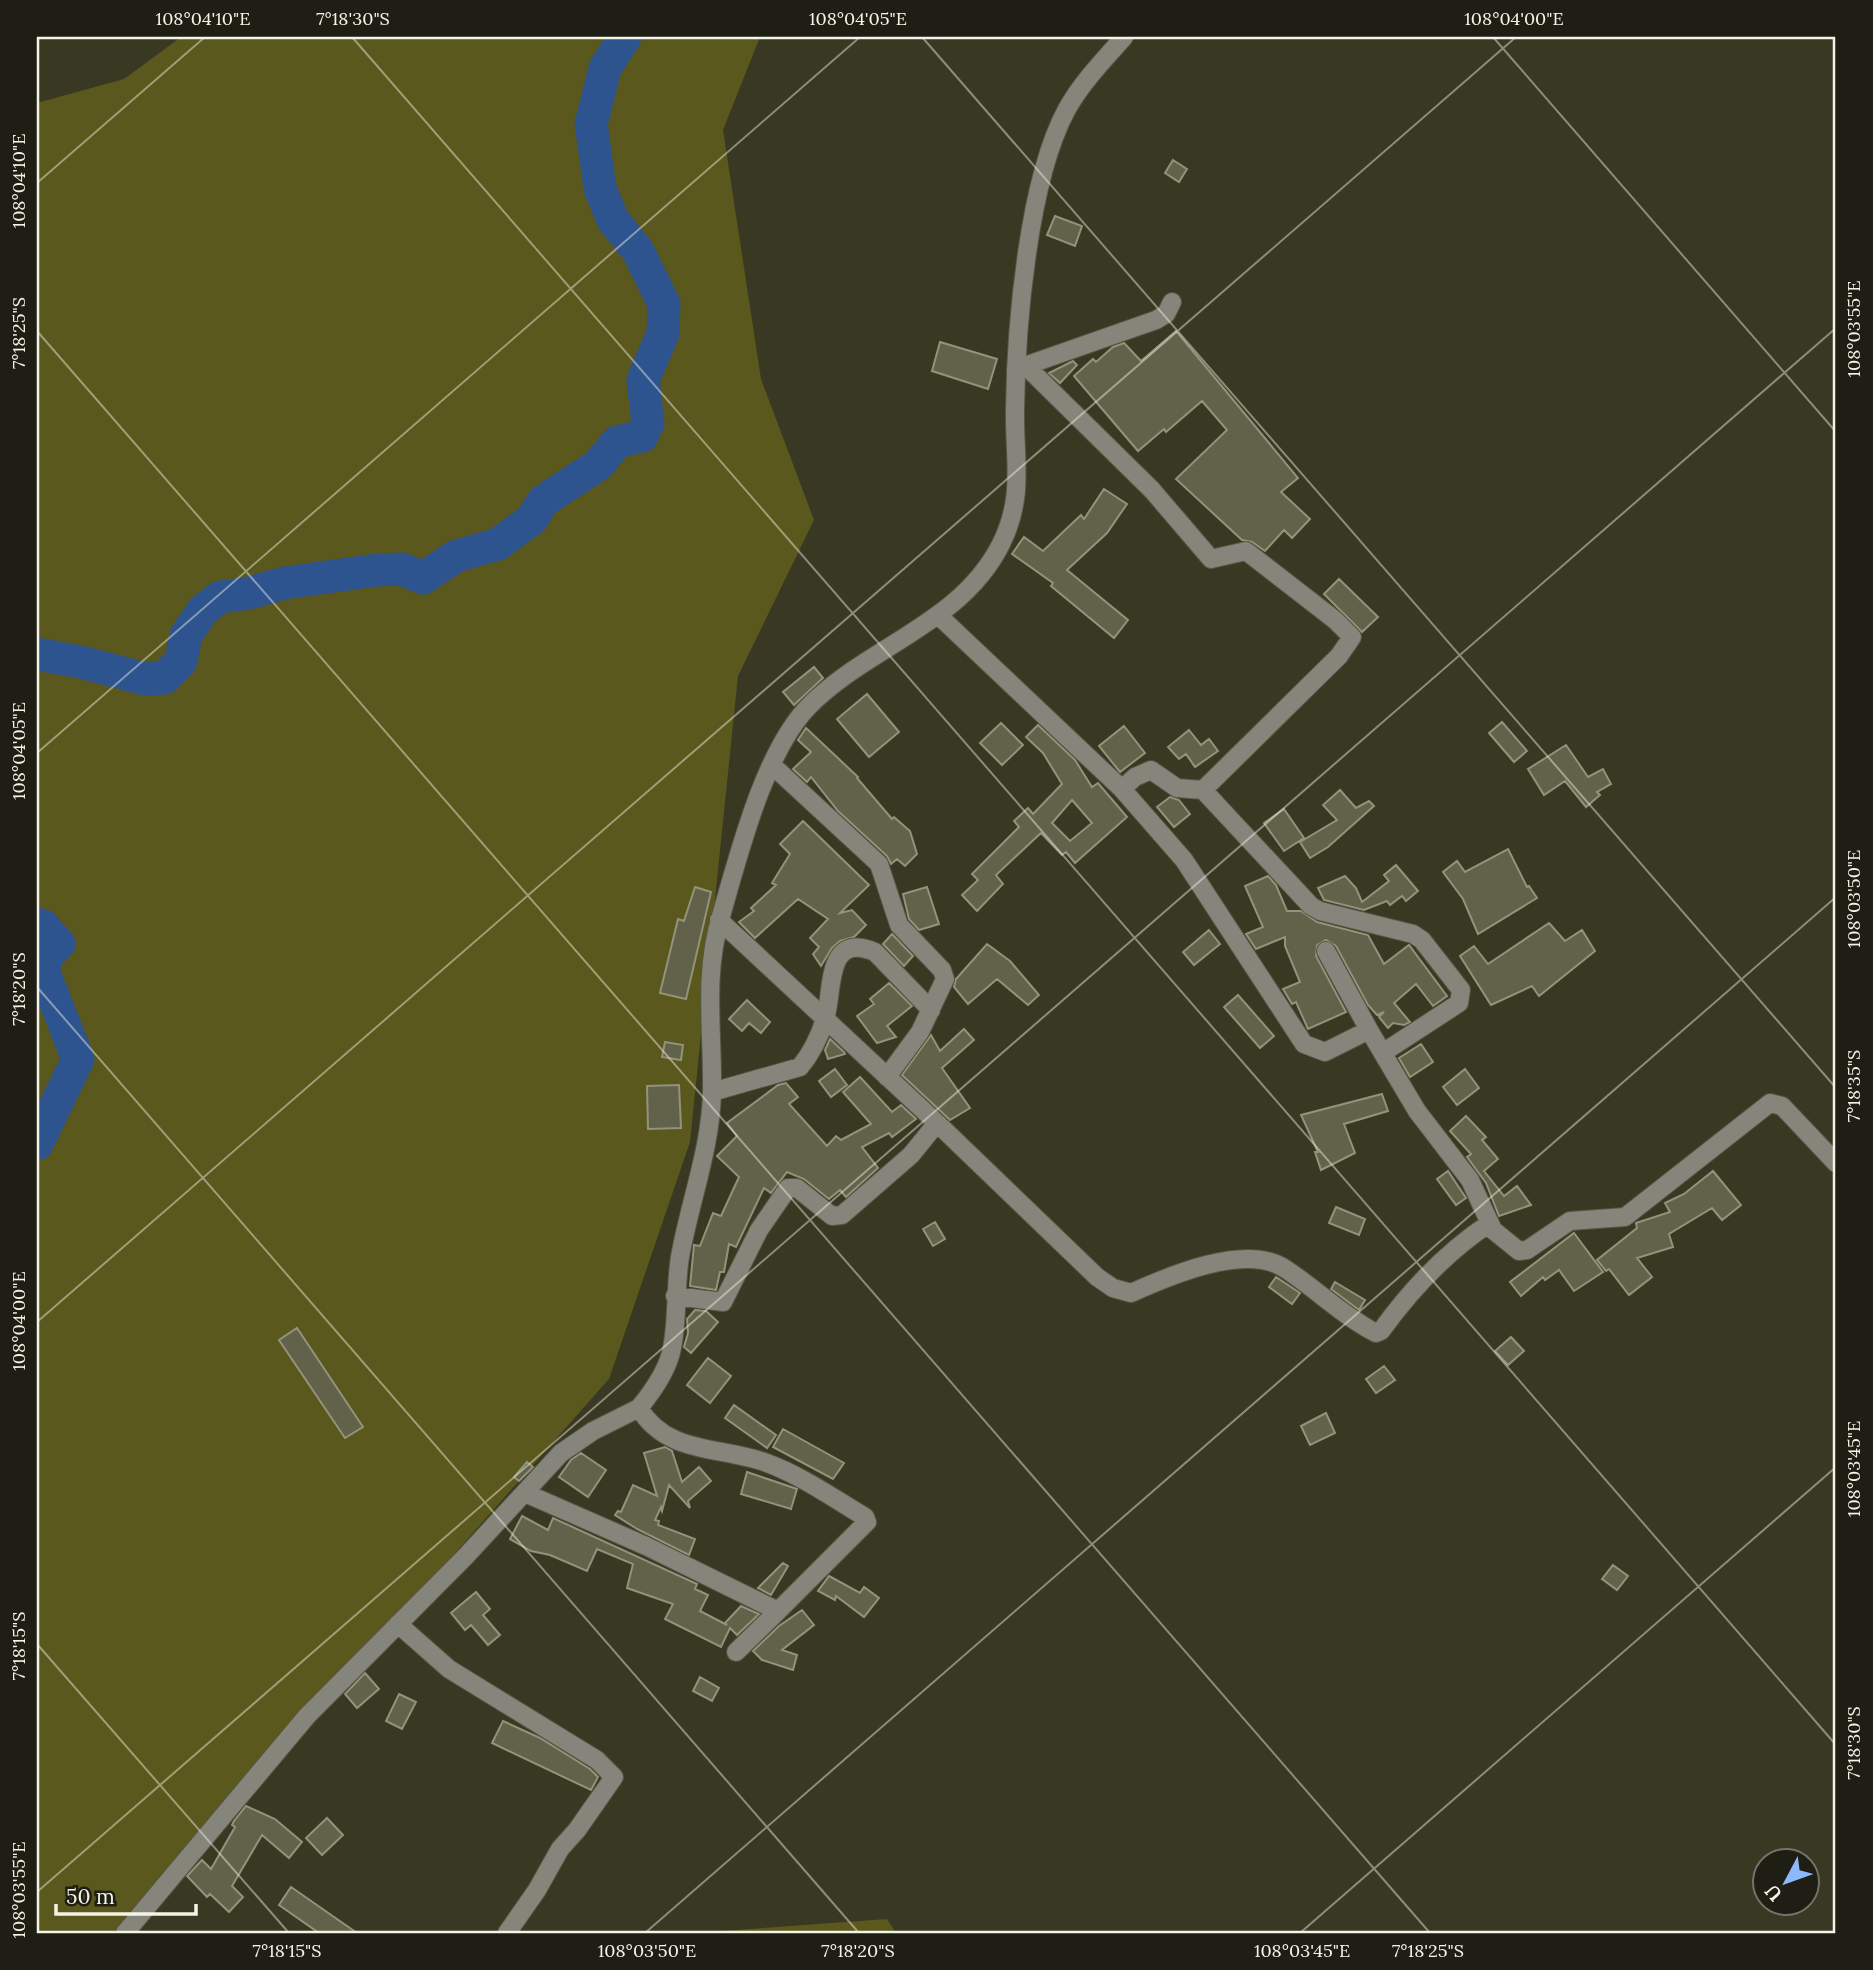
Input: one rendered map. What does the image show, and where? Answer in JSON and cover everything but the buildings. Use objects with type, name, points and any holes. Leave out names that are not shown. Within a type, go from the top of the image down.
[{"type":"street","points":[[125,1933],[307,1716],[525,1493],[561,1452],[593,1431],[639,1408],[652,1392],[672,1350],[680,1256],[711,1119],[708,993],[719,920],[746,832],[773,766],[794,724],[826,690],[939,616],[978,579],[1000,545],[1012,515],[1019,481],[1014,414],[1021,367],[1028,252],[1046,153],[1068,108],[1091,74],[1124,37]]},
{"type":"street","points":[[1021,367],[1156,320],[1166,314],[1172,302]]},
{"type":"street","points":[[1021,367],[1152,490],[1210,559],[1245,551],[1335,620],[1352,638],[1339,656],[1203,790]]},
{"type":"street","points":[[939,616],[1122,789],[1184,860],[1304,1044],[1325,1052],[1369,1030]]},
{"type":"street","points":[[773,766],[879,864],[899,925],[942,970],[945,979],[920,1032],[887,1077]]},
{"type":"street","points":[[1122,789],[1151,770],[1177,788],[1203,790],[1311,906],[1413,934],[1422,940],[1461,990],[1459,1003],[1384,1052]]},
{"type":"street","points":[[719,920],[826,1017],[1097,1277],[1113,1288],[1131,1293],[1156,1282],[1231,1259],[1255,1258],[1282,1266],[1376,1334],[1406,1296],[1443,1258],[1490,1223]]},
{"type":"street","points":[[712,1092],[800,1067],[826,1017],[830,981],[836,961],[846,951],[856,948],[875,952],[931,1010]]},
{"type":"street","points":[[1326,951],[1417,1111],[1470,1180],[1490,1223],[1498,1235],[1523,1252],[1570,1221],[1604,1217],[1619,1220],[1650,1200],[1774,1102],[1782,1106],[1836,1163]]},
{"type":"street","points":[[675,1296],[723,1302],[759,1230],[788,1188],[797,1188],[832,1216],[842,1216],[911,1155],[937,1123]]},
{"type":"street","points":[[639,1408],[648,1423],[662,1435],[703,1449],[742,1455],[768,1463],[795,1475],[865,1517],[867,1522],[863,1530],[736,1652]]},
{"type":"street","points":[[525,1493],[646,1546],[778,1611]]},
{"type":"street","points":[[398,1624],[449,1669],[597,1760],[614,1777],[577,1830],[560,1849],[537,1890],[507,1933]]},
{"type":"shaded area","points":[[181,37],[760,37],[723,130],[761,379],[814,520],[738,676],[690,1142],[609,1379],[119,1933],[37,1933],[37,103],[124,79]]},
{"type":"shaded area","points":[[887,1919],[896,1933],[693,1933]]},
{"type":"waterway","points":[[37,654],[81,662],[145,679],[164,678],[181,661],[186,635],[203,610],[220,597],[249,593],[284,583],[377,570],[402,569],[423,578],[456,556],[498,544],[532,519],[543,501],[598,465],[617,442],[642,436],[648,423],[643,380],[663,333],[664,304],[638,251],[613,220],[600,188],[591,124],[605,68],[625,37]]},
{"type":"waterway","points":[[37,924],[43,926],[59,944],[45,957],[44,973],[78,1059],[37,1144]]}]
